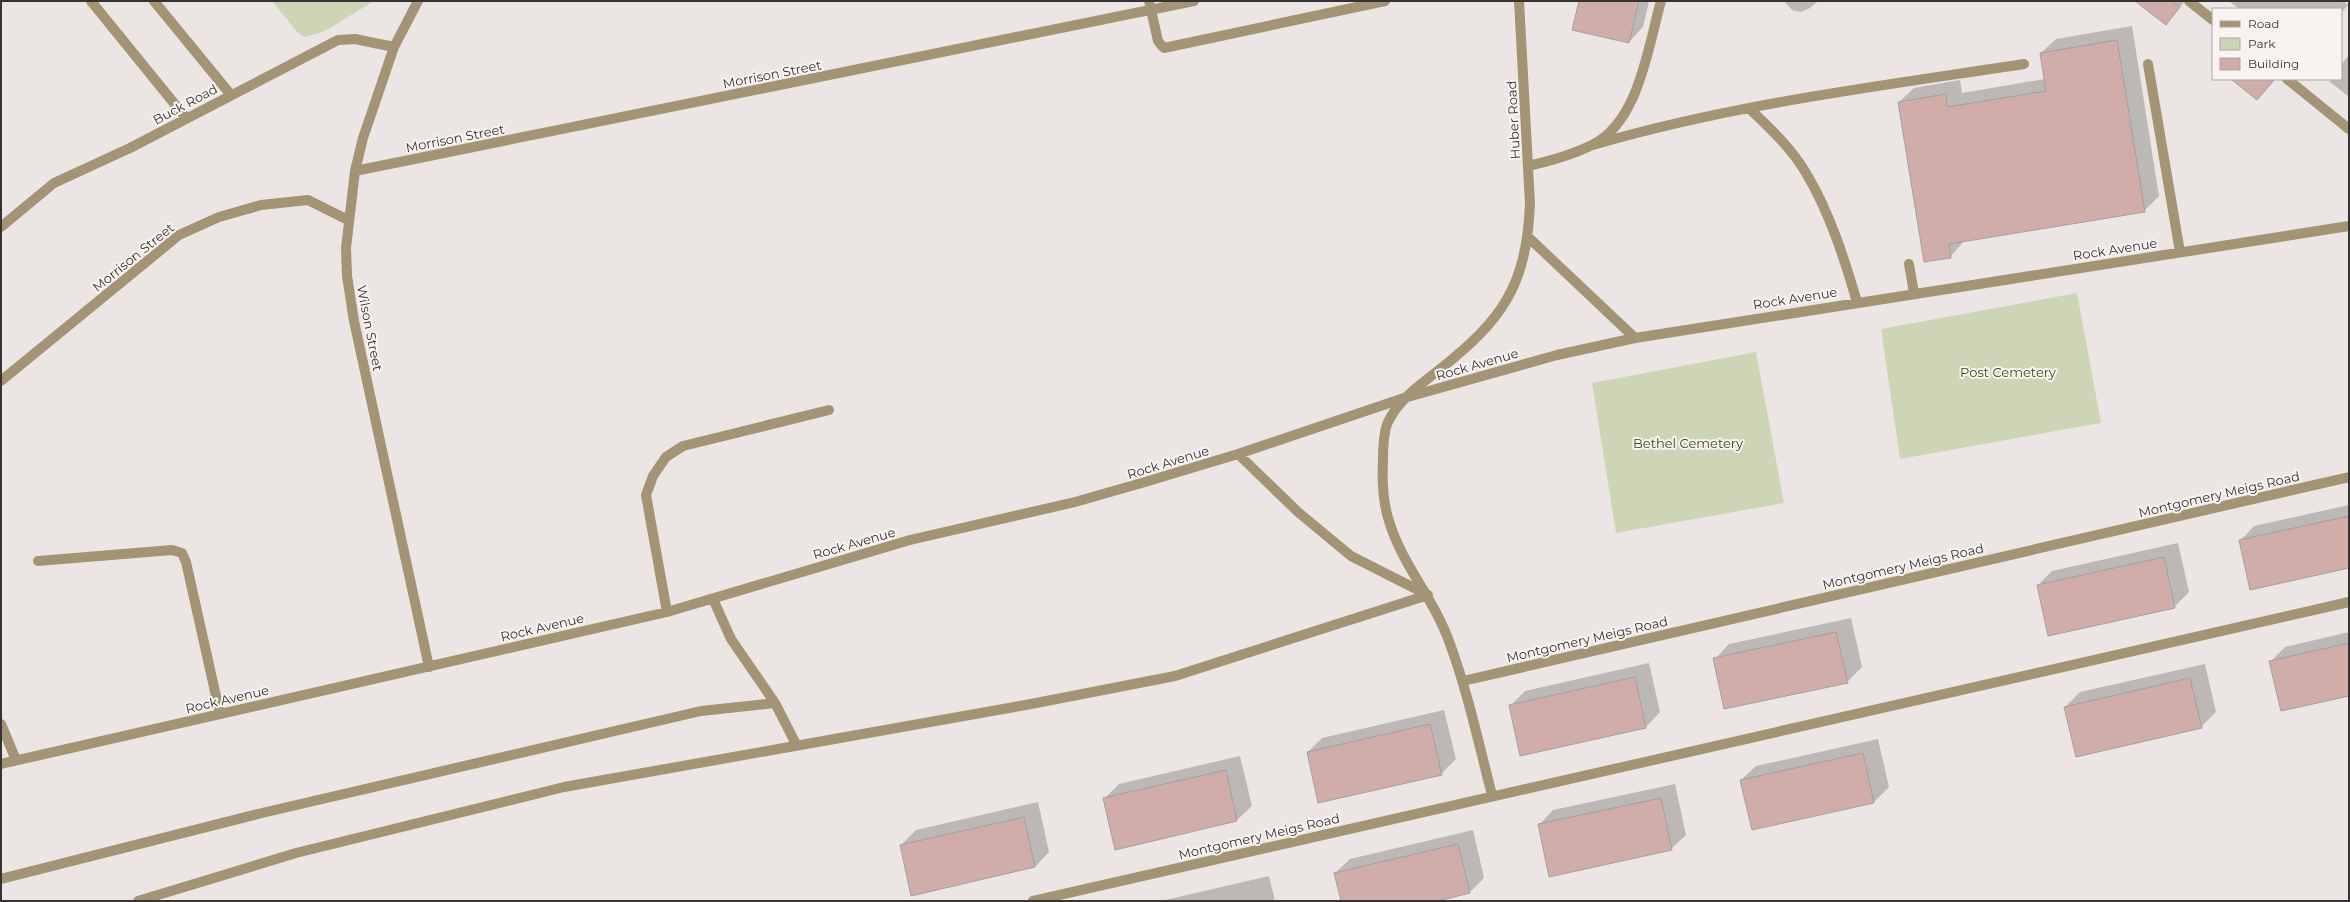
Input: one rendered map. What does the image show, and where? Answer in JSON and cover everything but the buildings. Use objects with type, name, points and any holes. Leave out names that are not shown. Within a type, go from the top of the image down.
[{"type":"street","points":[[91,1],[186,118]]},
{"type":"street","points":[[154,1],[231,95]]},
{"type":"street","name":"Wilson Street","points":[[418,1],[394,47],[363,138],[348,220],[347,276],[354,321],[429,667]]},
{"type":"street","name":"Morrison Street","points":[[356,171],[1150,5],[1194,1]]},
{"type":"street","points":[[1150,5],[1158,41],[1164,48],[1385,1]]},
{"type":"street","name":"Huber Road","points":[[1404,398],[1465,350],[1498,314],[1522,269],[1528,237],[1528,166],[1519,1]]},
{"type":"street","points":[[1593,145],[1608,134],[1625,115],[1635,94],[1661,1]]},
{"type":"street","points":[[2189,1],[2212,19]]},
{"type":"street","name":"Buck Road","points":[[1,227],[54,183],[130,148],[338,40],[355,39],[394,47]]},
{"type":"street","points":[[1528,166],[1562,157],[1593,145],[1634,133],[1806,97],[2024,64]]},
{"type":"street","points":[[2148,64],[2180,252]]},
{"type":"street","points":[[2287,80],[2349,129]]},
{"type":"street","points":[[1750,109],[1777,135],[1806,173],[1830,221],[1857,302]]},
{"type":"street","name":"Morrison Street","points":[[1,381],[179,235],[219,217],[261,205],[308,200],[348,220]]},
{"type":"street","name":"Rock Avenue","points":[[1,764],[667,612],[910,540],[1075,502],[1238,454],[1404,398],[1557,356],[1635,338],[1914,293],[2349,226]]},
{"type":"street","points":[[1528,237],[1635,338]]},
{"type":"street","points":[[1910,264],[1914,293]]},
{"type":"street","points":[[1404,398],[1388,422],[1383,450],[1382,482],[1388,521],[1403,555],[1428,596],[1442,623],[1463,681],[1492,795]]},
{"type":"street","points":[[667,612],[646,495],[653,476],[666,457],[683,446],[829,410]]},
{"type":"street","points":[[1238,454],[1298,512],[1351,556],[1428,596]]},
{"type":"street","name":"Montgomery Meigs Road","points":[[1463,681],[2349,477]]},
{"type":"street","points":[[38,561],[172,550],[182,553],[186,562],[220,714]]},
{"type":"street","points":[[138,901],[296,853],[564,786],[796,744],[1031,704],[1175,676],[1428,596]]},
{"type":"street","points":[[713,599],[731,639],[775,703],[796,744]]},
{"type":"street","name":"Montgomery Meigs Road","points":[[1033,901],[1492,795],[2349,602]]},
{"type":"street","points":[[1,879],[262,813],[701,711],[775,703]]},
{"type":"street","points":[[1,724],[16,760]]},
{"type":"green space","points":[[272,1],[374,1],[325,31],[305,37],[298,33]]},
{"type":"green space","name":"Post Cemetery","points":[[2077,293],[2101,423],[1900,459],[1881,329]]},
{"type":"green space","name":"Bethel Cemetery","points":[[1756,352],[1784,503],[1616,533],[1592,383]]}]
